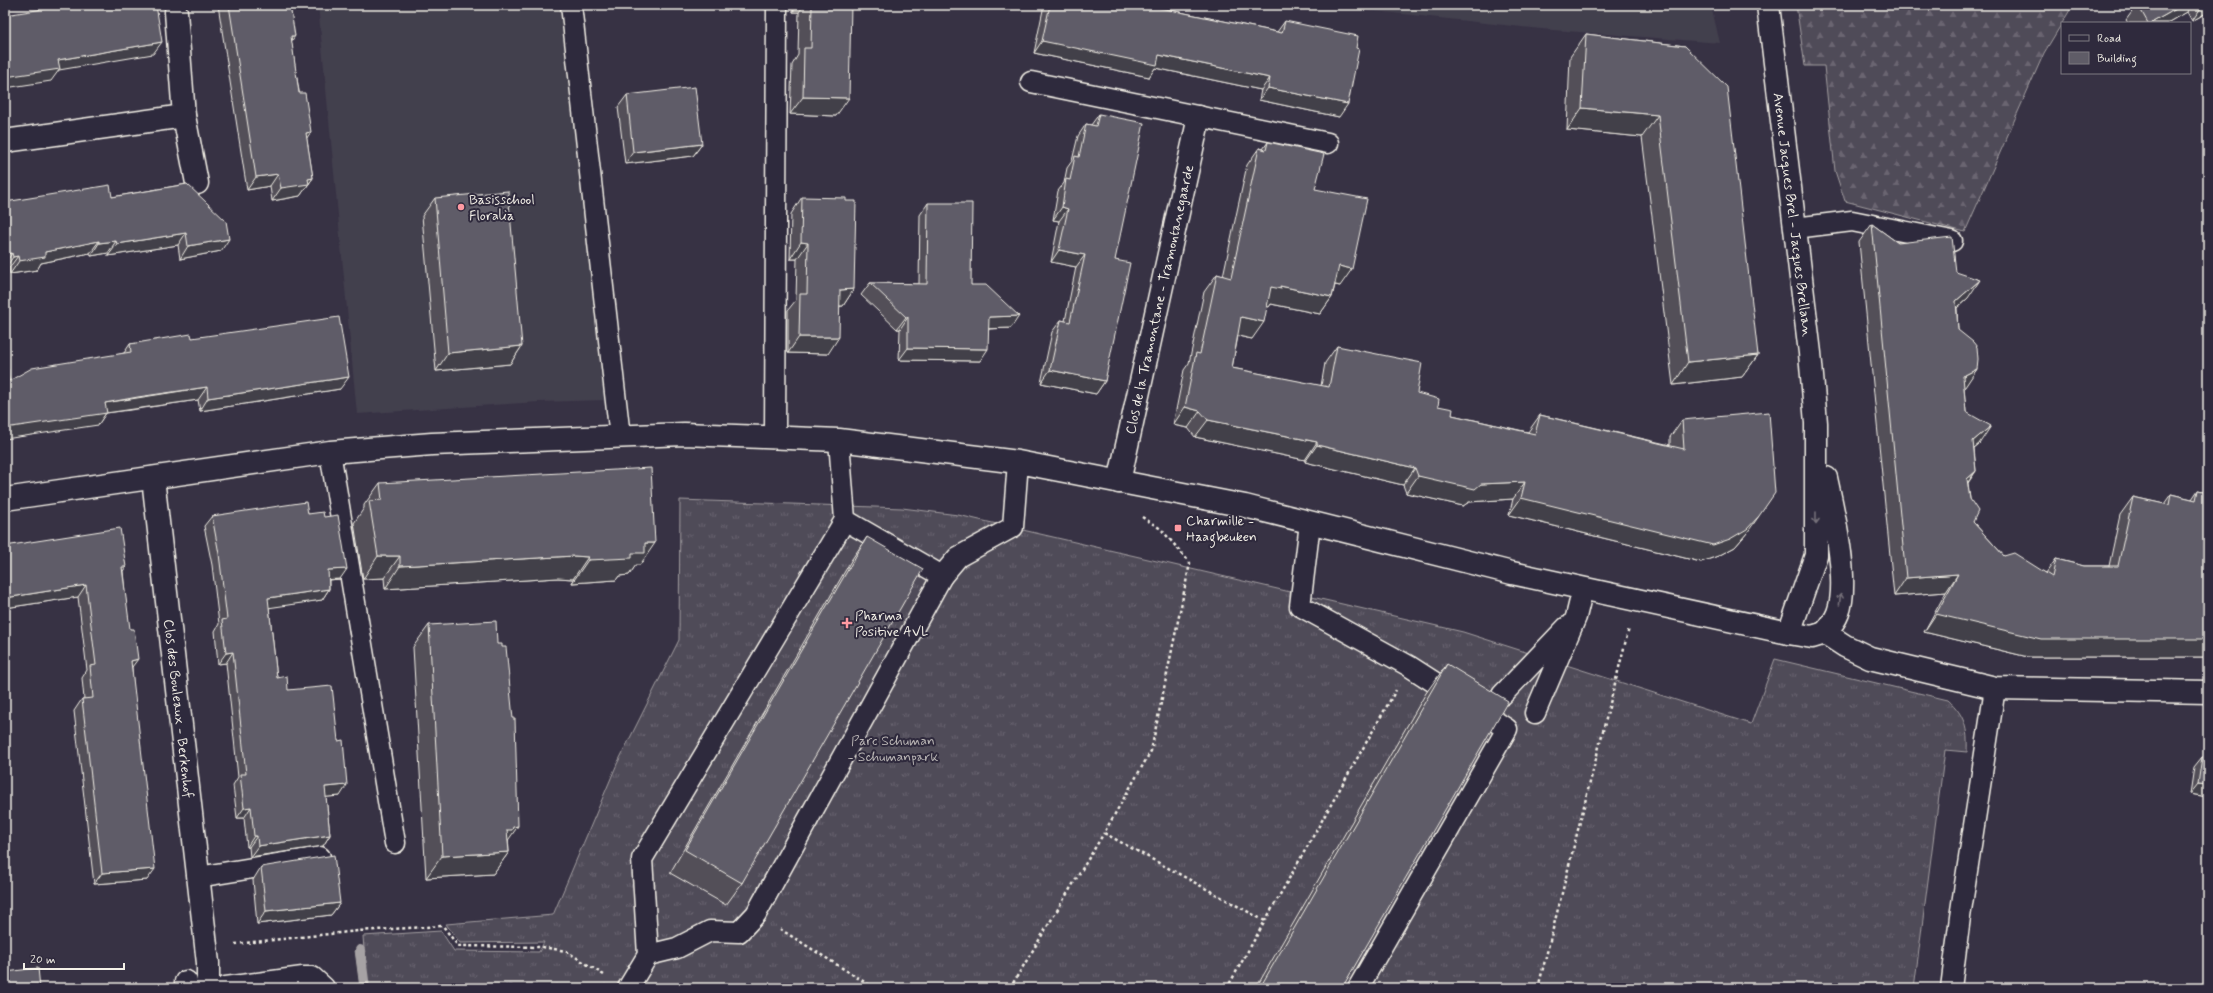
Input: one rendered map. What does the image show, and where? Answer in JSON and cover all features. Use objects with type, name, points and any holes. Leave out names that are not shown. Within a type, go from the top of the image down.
[{"type":"street","name":"Avenue Jacques Brel - Jacques Brellaan","points":[[1768,5],[1795,228],[1816,423],[1839,545],[1842,582],[1839,612],[1825,634]]},
{"type":"street","points":[[176,12],[184,116],[197,183]]},
{"type":"street","points":[[5,141],[184,116]]},
{"type":"street","name":"Clos de la Tramontane - Tramontanegaarde","points":[[1119,482],[1199,117]]},
{"type":"street","name":"Avenue Jacques Brel - Jacques Brellaan","points":[[1789,633],[1816,554],[1816,423]]},
{"type":"street","points":[[5,499],[330,452],[432,444],[684,434],[775,436],[839,440],[1018,462],[1245,506],[1512,573],[1789,633],[1812,637],[1825,634],[1844,646],[1870,658],[1994,688],[2208,692]]},
{"type":"street","name":"Clos des Bouleaux - Berkenhof","points":[[153,478],[208,963],[208,988]]},
{"type":"street","points":[[226,988],[312,978],[323,988]]},
{"type":"lane","points":[[570,5],[620,436]]},
{"type":"lane","points":[[775,436],[777,5]]},
{"type":"lane","points":[[1031,82],[1328,143]]},
{"type":"lane","points":[[1795,228],[1852,221],[1952,241]]},
{"type":"lane","points":[[628,988],[648,955],[642,859],[845,520],[839,440]]},
{"type":"lane","points":[[330,452],[395,843]]},
{"type":"lane","points":[[648,955],[676,948],[710,931],[739,932],[756,914],[942,576],[958,557],[1013,527],[1018,462]]},
{"type":"lane","points":[[845,520],[942,576]]},
{"type":"lane","points":[[1310,523],[1300,606],[1409,666],[1508,729],[1358,988]]},
{"type":"lane","points":[[1535,713],[1576,617],[1583,588]]},
{"type":"lane","points":[[1502,695],[1576,617]]},
{"type":"lane","points":[[1951,988],[1994,688]]},
{"type":"lane","points":[[198,877],[320,857]]},
{"type":"path","points":[[1010,988],[1104,833],[1151,751],[1190,563],[1161,529],[1135,513]]},
{"type":"path","points":[[1538,988],[1630,622]]},
{"type":"path","points":[[1227,988],[1409,666]]},
{"type":"path","points":[[1104,833],[1266,921]]},
{"type":"path","points":[[756,914],[874,988]]},
{"type":"path","points":[[234,944],[358,931],[442,926],[458,946],[542,947],[566,951],[605,976]]},
{"type":"path","points":[[117,988],[186,985]]},
{"type":"shaded area","name":"Basisschool Floralia","points":[[318,5],[560,5],[606,400],[539,402],[357,414]]},
{"type":"shaded area","points":[[1320,5],[1711,5],[1720,43],[1541,29]]},
{"type":"green space","points":[[1796,5],[2073,5],[2063,22],[2061,22],[2061,25],[2044,53],[1965,232],[1845,201],[1835,171],[1824,66],[1805,66]]},
{"type":"green space","name":"Parc Schuman - Schumanpark","points":[[680,500],[902,508],[958,515],[1463,632],[1751,724],[1775,659],[1948,700],[1962,717],[1967,736],[1967,752],[1945,750],[1914,988],[360,988],[355,950],[364,950],[363,936],[441,931],[454,951],[539,952],[544,942],[460,943],[446,924],[553,915],[617,764],[679,640]]},
{"type":"building","points":[[69,5],[84,5],[85,8],[102,5],[156,5],[162,42],[58,60],[60,69],[5,77],[5,15]]},
{"type":"building","points":[[229,5],[290,5],[295,36],[291,36],[299,93],[305,93],[311,132],[306,133],[313,178],[308,179],[309,184],[281,188],[278,174],[256,177]]},
{"type":"building","points":[[812,5],[851,5],[849,98],[803,97],[804,48],[811,48]]},
{"type":"building","points":[[1050,5],[1146,5],[1282,33],[1285,21],[1358,36],[1356,48],[1359,49],[1348,104],[1268,88],[1270,78],[1159,55],[1157,65],[1042,41]]},
{"type":"building","points":[[2138,5],[2183,5],[2153,22],[2147,22]]},
{"type":"building","points":[[1586,34],[1685,46],[1727,87],[1758,355],[1688,362],[1658,115],[1582,108]]},
{"type":"building","points":[[695,87],[702,144],[633,152],[627,95]]},
{"type":"building","points":[[1099,114],[1144,123],[1115,260],[1130,263],[1105,381],[1050,370],[1061,320],[1070,322],[1085,255],[1059,250],[1068,209],[1062,207],[1066,179],[1070,180],[1075,156],[1079,157],[1086,124],[1096,126]]},
{"type":"building","points":[[1268,142],[1324,154],[1315,189],[1367,199],[1352,269],[1339,266],[1332,297],[1280,286],[1281,289],[1271,287],[1264,322],[1241,317],[1232,368],[1329,387],[1337,346],[1422,363],[1417,393],[1439,399],[1438,406],[1453,409],[1452,415],[1535,434],[1540,415],[1684,449],[1682,420],[1769,412],[1775,493],[1759,516],[1747,529],[1730,539],[1713,545],[1521,498],[1525,482],[1481,484],[1475,489],[1418,476],[1415,468],[1317,445],[1317,442],[1208,420],[1200,411],[1185,407],[1196,353],[1200,354],[1217,274],[1231,278],[1259,148],[1266,150]]},
{"type":"building","points":[[187,184],[226,221],[229,239],[188,246],[186,233],[117,244],[116,241],[99,243],[99,241],[45,252],[45,257],[19,261],[18,256],[13,257],[12,253],[5,254],[5,202],[110,185],[112,197]]},
{"type":"building","points":[[508,191],[522,346],[448,353],[435,198]]},
{"type":"building","points":[[802,197],[846,198],[846,201],[856,201],[854,289],[840,290],[839,337],[799,337],[800,294],[807,294],[808,243],[801,242]]},
{"type":"building","points":[[928,203],[972,203],[971,285],[986,285],[1019,316],[989,317],[988,349],[908,348],[908,317],[906,317],[870,283],[927,284]]},
{"type":"building","points":[[1872,224],[1898,243],[1952,237],[1956,272],[1980,280],[1956,301],[1958,330],[1977,347],[1977,369],[1963,376],[1966,412],[1991,426],[1973,441],[1976,471],[1967,479],[1970,499],[1978,511],[1973,522],[2004,556],[2014,553],[2052,577],[2056,559],[2084,566],[2118,566],[2133,497],[2169,505],[2171,494],[2196,500],[2198,490],[2208,492],[2208,639],[2041,639],[1936,614],[1958,574],[1906,578]]},
{"type":"building","points":[[339,317],[349,377],[208,398],[207,387],[138,397],[105,403],[107,413],[5,428],[5,370],[8,369],[9,381],[32,368],[131,352],[130,344],[191,334],[192,338]]},
{"type":"building","points":[[651,468],[655,543],[645,543],[645,553],[632,553],[632,558],[588,560],[588,557],[574,556],[400,566],[400,556],[378,556],[369,501],[382,500],[380,483]]},
{"type":"building","points":[[306,502],[308,514],[323,512],[324,517],[338,515],[347,569],[328,570],[329,589],[268,598],[277,678],[287,676],[288,690],[332,686],[338,741],[343,740],[347,785],[325,787],[330,835],[258,846],[257,836],[254,836],[251,807],[244,808],[240,774],[246,774],[233,652],[226,653],[222,620],[227,619],[219,554],[212,516]]},
{"type":"building","points":[[120,528],[126,567],[122,567],[130,629],[134,629],[138,659],[131,661],[155,869],[102,873],[82,699],[93,698],[90,666],[96,665],[86,585],[5,598],[5,546]]},
{"type":"building","points":[[867,537],[923,569],[742,883],[685,850]]},
{"type":"building","points":[[496,621],[497,644],[502,644],[502,647],[506,647],[513,719],[515,719],[518,826],[513,827],[512,830],[507,830],[509,852],[442,856],[429,625]]},
{"type":"building","points":[[1447,664],[1508,701],[1342,988],[1270,988],[1262,984]]},
{"type":"building","points":[[2202,757],[2208,757],[2208,785],[2198,784]]},
{"type":"building","points":[[334,855],[340,903],[266,911],[261,867]]},
{"type":"building","points":[[38,968],[40,988],[8,988],[6,972]]},
{"type":"waterway","points":[[360,950],[365,988]]},
{"type":"place","name":"Basisschool Floralia","points":[[461,207]]},
{"type":"place","name":"Charmille - Haagbeuken","points":[[1178,528]]},
{"type":"place","name":"Pharma Positive AVL","points":[[847,623]]}]
